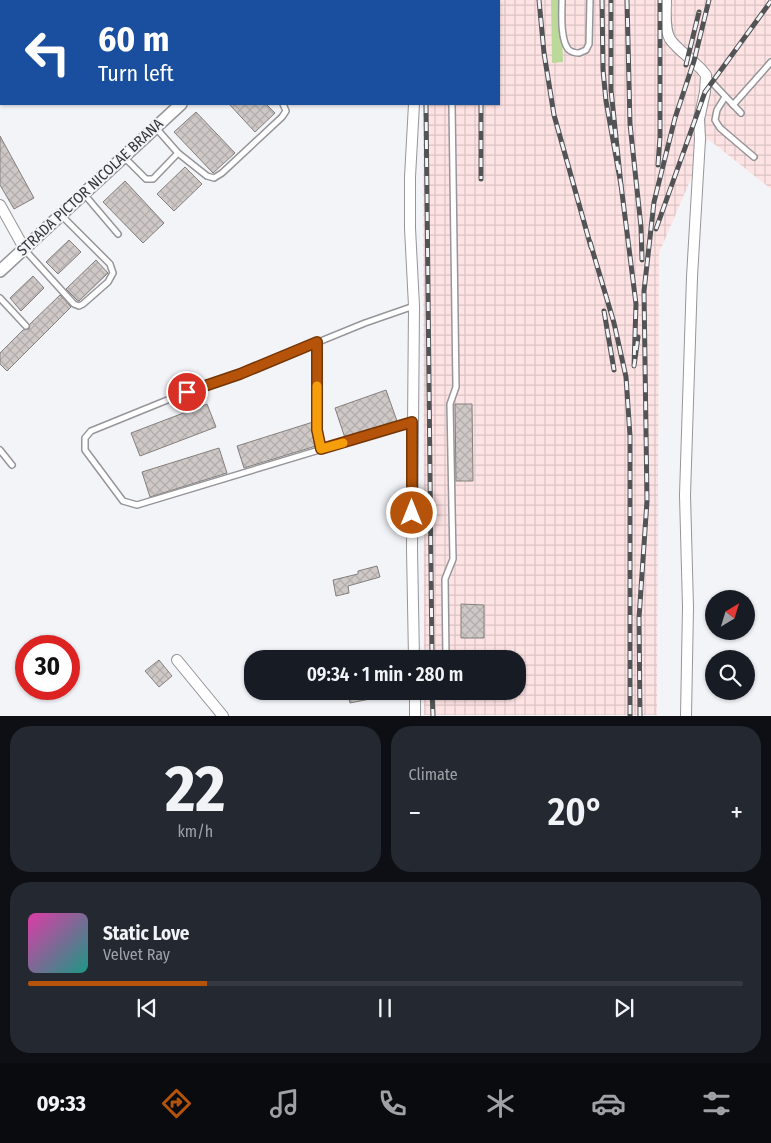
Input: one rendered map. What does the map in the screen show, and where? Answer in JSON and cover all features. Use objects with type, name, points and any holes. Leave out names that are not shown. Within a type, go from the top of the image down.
[{"type":"street","points":[[666,0],[666,28],[670,39],[706,75],[705,92],[699,119],[700,139],[692,277],[685,495],[688,607],[686,716]]},
{"type":"street","name":"STRADA PICTOR NICOLAE BRANA","points":[[0,271],[180,105]]},
{"type":"street","points":[[414,105],[410,177],[414,306],[412,422],[414,650]]},
{"type":"street","points":[[0,205],[24,248]]},
{"type":"street","points":[[177,660],[222,716]]},
{"type":"street","points":[[415,700],[415,716]]},
{"type":"lane","points":[[562,0],[565,41],[568,49],[580,54],[586,50],[589,44],[590,0]]},
{"type":"lane","points":[[733,105],[771,62]]},
{"type":"lane","points":[[706,75],[741,113]]},
{"type":"lane","points":[[725,97],[717,110],[715,120],[720,128],[754,157]]},
{"type":"lane","points":[[155,128],[178,153],[207,176],[214,178],[222,173],[282,117],[286,111],[283,105]]},
{"type":"lane","points":[[446,650],[445,579],[453,559],[450,404],[456,387],[452,105]]},
{"type":"lane","points":[[123,157],[146,180],[153,180],[178,153]]},
{"type":"lane","points":[[83,194],[118,234]]},
{"type":"lane","points":[[24,248],[74,304],[79,306],[83,304],[108,282],[113,273],[110,264],[61,214]]},
{"type":"lane","points":[[0,298],[26,326]]},
{"type":"lane","points":[[412,422],[137,505],[123,502],[85,450],[85,438],[91,431],[365,322],[414,306]]},
{"type":"lane","points":[[317,342],[317,430],[321,449]]},
{"type":"lane","points":[[0,450],[12,464]]},
{"type":"shaded area","points":[[500,0],[771,0],[771,189],[708,139],[659,253],[657,715],[424,715],[424,700],[526,700],[526,650],[424,650],[423,105],[500,105]]},
{"type":"green space","points":[[551,0],[561,0],[563,62],[552,63]]},
{"type":"building","points":[[230,105],[267,105],[275,113],[255,132]]},
{"type":"building","points":[[196,112],[235,153],[213,173],[174,132]]},
{"type":"building","points":[[0,136],[34,198],[14,209],[0,185]]},
{"type":"building","points":[[185,167],[202,184],[174,211],[157,194]]},
{"type":"building","points":[[125,181],[164,223],[143,243],[103,202]]},
{"type":"building","points":[[69,240],[81,252],[58,274],[46,262]]},
{"type":"building","points":[[96,260],[108,273],[79,301],[66,289]]},
{"type":"building","points":[[33,276],[44,288],[21,311],[10,298]]},
{"type":"building","points":[[60,295],[71,307],[7,371],[0,364],[0,353],[23,330],[29,329],[30,324]]},
{"type":"building","points":[[386,390],[397,421],[345,438],[335,408]]},
{"type":"building","points":[[207,404],[216,427],[140,456],[131,433]]},
{"type":"building","points":[[455,404],[472,404],[473,481],[456,481]]},
{"type":"building","points":[[313,422],[316,446],[244,468],[237,446]]},
{"type":"building","points":[[219,448],[227,473],[150,497],[142,472]]},
{"type":"building","points":[[377,566],[380,577],[348,586],[349,593],[336,596],[333,580],[358,574],[358,571]]},
{"type":"building","points":[[461,604],[484,605],[484,638],[461,638]]},
{"type":"building","points":[[159,660],[172,676],[159,687],[145,671]]},
{"type":"building","points":[[349,700],[365,700],[350,703]]},
{"type":"railway","points":[[539,0],[544,53],[554,115],[591,247]]},
{"type":"railway","points":[[602,0],[603,70],[606,101],[621,185],[611,90],[611,0]]},
{"type":"railway","points":[[627,0],[630,124],[641,227],[642,260]]},
{"type":"railway","points":[[658,165],[660,137],[660,0]]},
{"type":"railway","points":[[640,716],[639,618],[647,501],[644,291],[654,202],[675,118],[694,61],[709,0]]},
{"type":"railway","points":[[656,229],[705,92],[771,1]]},
{"type":"railway","points":[[686,65],[699,12]]},
{"type":"railway","points":[[426,105],[432,650]]},
{"type":"railway","points":[[481,105],[481,179]]},
{"type":"railway","points":[[621,185],[636,304],[634,366],[638,337]]},
{"type":"railway","points":[[590,242],[614,323],[626,377],[630,436],[630,716]]},
{"type":"railway","points":[[604,311],[614,370]]},
{"type":"railway","points":[[432,700],[433,716]]},
{"type":"slow traffic","points":[[317,386],[317,430],[321,449],[343,443]]},
{"type":"route","points":[[187,392],[240,374],[317,342],[317,430],[321,449],[412,422],[412,513]]}]
